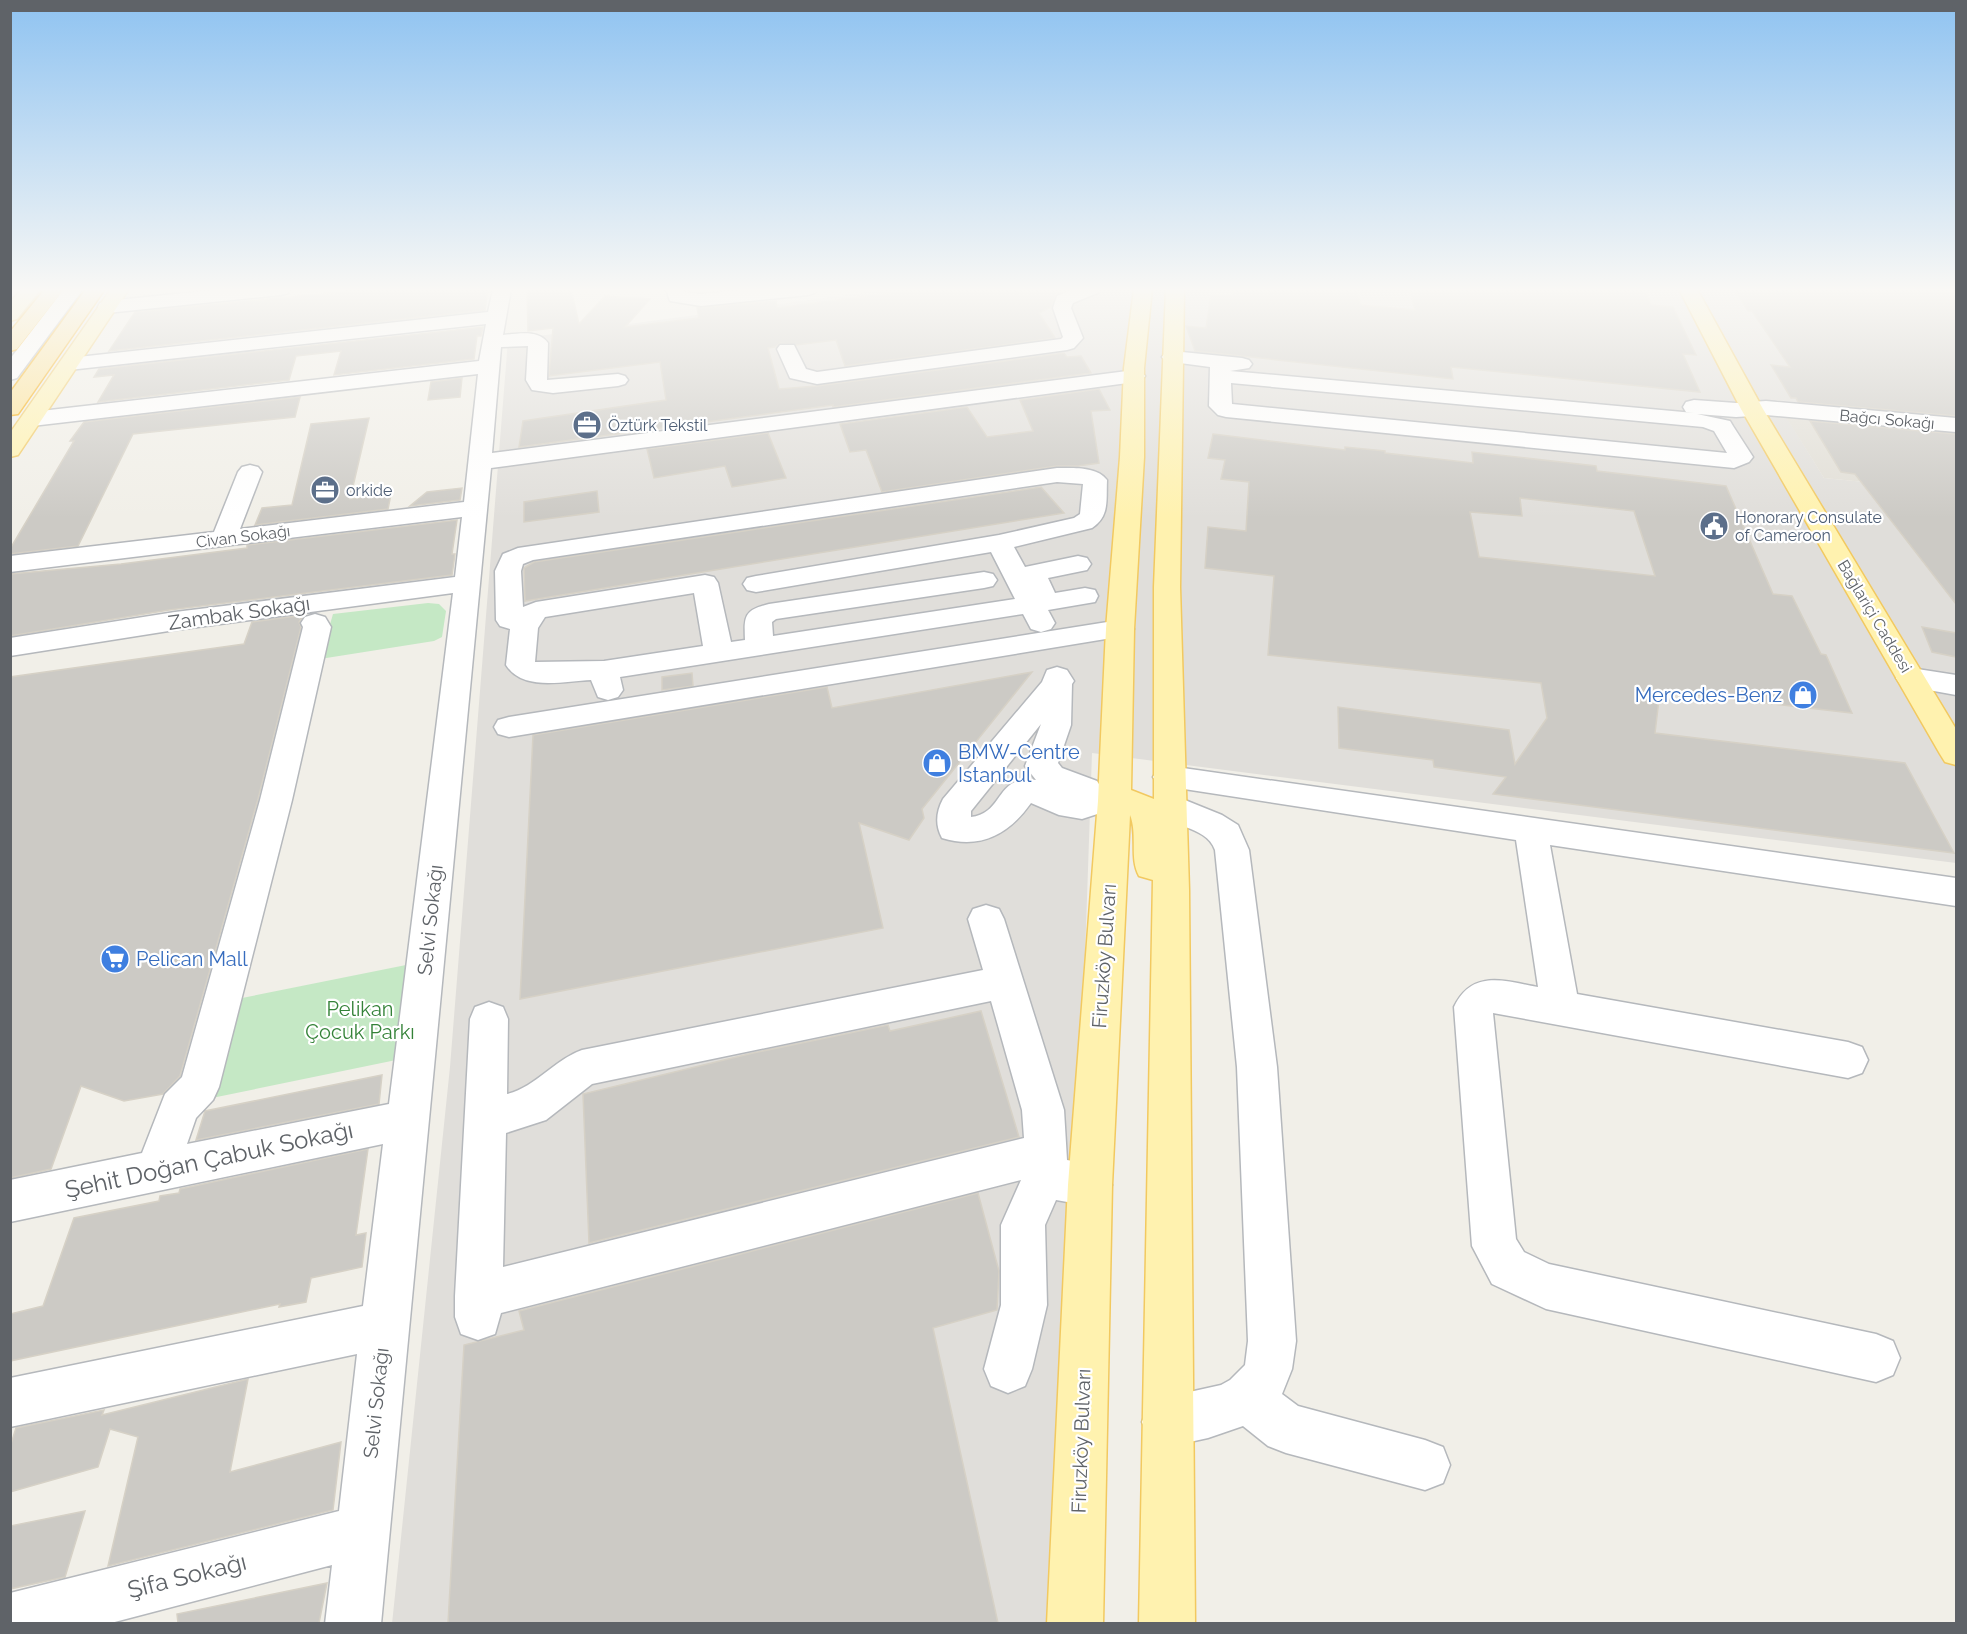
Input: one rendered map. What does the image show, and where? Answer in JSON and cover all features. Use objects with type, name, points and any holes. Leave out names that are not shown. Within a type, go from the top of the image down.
[{"type":"highway","points":[[10,409],[41,365]]},
{"type":"main road","points":[[10,450],[68,365]]},
{"type":"main road","name":"Firuzköy Bulvarı","points":[[1075,1623],[1090,1185],[1114,797],[1120,629],[1136,365]]},
{"type":"main road","points":[[1167,1623],[1170,791],[1167,587],[1172,365]]},
{"type":"main road","name":"Bağlariçi Caddesi","points":[[1729,365],[1752,409],[1956,754]]},
{"type":"main road","points":[[1135,376],[1154,390],[1157,400],[1155,436],[1158,447],[1170,464]]},
{"type":"main road","points":[[1114,797],[1138,805],[1144,810],[1148,825],[1152,901],[1170,951]]},
{"type":"street","points":[[537,365],[536,380],[539,386],[553,387],[618,380]]},
{"type":"street","points":[[794,365],[797,374],[817,378],[911,365]]},
{"type":"street","name":"Bağcı Sokağı","points":[[1192,365],[1220,377],[1717,409],[1766,408],[1956,425]]},
{"type":"street","points":[[32,419],[490,366]]},
{"type":"street","name":"Selvi Sokağı","points":[[353,1623],[384,1325],[468,583],[475,508],[475,460],[490,366]]},
{"type":"street","points":[[475,460],[1135,376]]},
{"type":"street","points":[[1220,377],[1731,441]]},
{"type":"street","points":[[220,532],[250,472]]},
{"type":"street","points":[[524,625],[510,620],[508,571],[512,559],[527,553],[1057,475],[1080,475],[1095,480],[1092,517],[1083,523],[1057,531],[756,584]]},
{"type":"street","name":"Civan Sokağı","points":[[10,564],[157,546],[220,532],[475,508]]},
{"type":"street","points":[[999,543],[1039,603]]},
{"type":"street","points":[[1078,564],[1034,573],[1047,641],[1059,681],[1056,725],[1041,766],[1051,776],[1114,797]]},
{"type":"street","points":[[759,647],[758,618],[768,612],[984,580]]},
{"type":"street","name":"Zambak Sokağı","points":[[10,647],[311,618],[356,597],[468,583]]},
{"type":"street","points":[[718,653],[705,583],[536,610],[528,616],[524,625],[520,665],[531,673],[604,670],[759,647],[1084,596]]},
{"type":"street","points":[[293,708],[311,618]]},
{"type":"street","points":[[157,1171],[179,1107],[199,1087],[276,800],[311,618]]},
{"type":"street","points":[[508,727],[1120,629]]},
{"type":"street","points":[[10,667],[99,655]]},
{"type":"street","points":[[604,670],[612,709]]},
{"type":"street","points":[[1911,678],[1956,685]]},
{"type":"street","points":[[1059,681],[955,808],[954,829],[975,831],[1004,817],[1023,790],[1043,793],[1071,806],[1082,807],[1114,797]]},
{"type":"street","points":[[1170,791],[1531,830],[1956,892]]},
{"type":"street","points":[[1167,1422],[1218,1411],[1247,1398],[1266,1377],[1272,1341],[1257,1067],[1232,850],[1226,834],[1210,824],[1170,791]]},
{"type":"street","points":[[1531,830],[1560,1006]]},
{"type":"street","points":[[987,919],[1043,1110],[1045,1165],[1023,1225],[1024,1305],[1008,1369]]},
{"type":"street","points":[[485,1119],[532,1107],[582,1068],[1004,982]]},
{"type":"street","points":[[1848,1060],[1501,997],[1482,997],[1473,1007],[1494,1246],[1508,1268],[1546,1286],[1876,1358]]},
{"type":"street","points":[[489,1019],[478,1307],[1045,1165],[1090,1185]]},
{"type":"street","name":"Şehit Doğan Çabuk Sokağı","points":[[10,1200],[407,1120]]},
{"type":"street","points":[[10,1403],[384,1325]]},
{"type":"street","points":[[1247,1398],[1286,1428],[1425,1465]]},
{"type":"street","name":"Şifa Sokağı","points":[[10,1621],[363,1531]]},
{"type":"shaded area","points":[[506,365],[1956,365],[1956,418],[1776,400],[1824,478],[1956,491],[1956,863],[1092,753],[1062,1623],[392,1624],[450,1067]]},
{"type":"shaded area","points":[[1786,417],[1956,432],[1956,491],[1824,478]]},
{"type":"green space","points":[[428,603],[439,604],[446,611],[442,637],[434,641],[320,659],[333,614]]},
{"type":"green space","name":"Pelikan Çocuk Parkı","points":[[416,963],[401,1059],[207,1099],[232,1000]]},
{"type":"building","points":[[133,365],[293,365],[289,380],[98,402],[114,375],[94,377],[99,369]]},
{"type":"building","points":[[337,365],[419,365],[334,375]]},
{"type":"building","points":[[550,365],[634,365],[549,376]]},
{"type":"building","points":[[661,365],[773,365],[779,389],[972,365],[1086,365],[1091,373],[519,447],[523,421],[666,400]]},
{"type":"building","points":[[1326,365],[1688,365],[1700,392],[1451,367],[1453,379]]},
{"type":"building","points":[[1771,365],[1790,367],[1789,365],[1956,365],[1956,416],[1798,402],[1796,398],[1791,398]]},
{"type":"building","points":[[462,378],[460,397],[428,400],[431,382]]},
{"type":"building","points":[[1099,389],[1110,410],[1091,411],[1099,463],[1078,466],[1057,466],[882,492],[866,450],[850,452],[840,424],[967,407],[987,437],[1033,431],[1020,400]]},
{"type":"building","points":[[300,397],[295,417],[133,434],[78,546],[10,554],[10,549],[74,441],[70,441],[84,422]]},
{"type":"building","points":[[369,418],[350,499],[391,494],[388,509],[255,525],[262,508],[292,505],[311,424]]},
{"type":"building","points":[[1810,421],[1956,434],[1956,604],[1855,474],[1841,472]]},
{"type":"building","points":[[768,433],[786,478],[732,487],[725,466],[654,478],[647,449]]},
{"type":"building","points":[[1213,434],[1345,450],[1345,447],[1385,451],[1385,453],[1473,463],[1472,452],[1596,466],[1597,471],[1726,486],[1773,594],[1792,596],[1821,654],[1826,655],[1852,713],[1660,691],[1655,733],[1905,763],[1954,853],[1493,794],[1506,777],[1434,767],[1433,760],[1339,748],[1338,707],[1509,730],[1515,764],[1547,718],[1541,683],[1268,655],[1274,576],[1205,568],[1208,527],[1246,531],[1249,482],[1221,479],[1225,460],[1208,458]],"holes":[[[1520,498],[1634,511],[1655,576],[1479,557],[1470,512],[1522,516]]]},
{"type":"building","points":[[1041,487],[1064,513],[525,601],[524,568],[534,562]]},
{"type":"building","points":[[462,488],[460,500],[410,506],[427,492]]},
{"type":"building","points":[[597,491],[599,512],[524,522],[524,502]]},
{"type":"building","points":[[457,520],[452,554],[455,554],[452,575],[169,610],[10,636],[10,574],[121,564],[247,548],[247,545]]},
{"type":"building","name":"Pelican Mall","points":[[304,615],[299,622],[301,627],[258,799],[180,1076],[163,1094],[124,1101],[81,1086],[51,1169],[10,1178],[10,677],[244,644],[252,622]]},
{"type":"building","points":[[1922,627],[1956,633],[1956,657],[1932,652]]},
{"type":"building","points":[[1032,672],[922,809],[924,818],[909,840],[859,823],[883,928],[520,999],[533,735],[827,687],[832,708]]},
{"type":"building","points":[[692,673],[693,686],[662,690],[662,677]]},
{"type":"building","points":[[981,1011],[1019,1137],[589,1243],[583,1094],[753,1053],[888,1025],[890,1031]]},
{"type":"building","points":[[382,1075],[379,1104],[196,1140],[205,1111]]},
{"type":"building","points":[[368,1149],[356,1235],[366,1233],[362,1267],[311,1278],[306,1302],[279,1307],[280,1304],[10,1361],[10,1314],[43,1306],[74,1218],[159,1201],[160,1196],[179,1193],[180,1189]]},
{"type":"building","points":[[978,1193],[999,1271],[997,1310],[933,1328],[998,1623],[448,1623],[464,1345],[524,1330],[519,1311]]},
{"type":"building","points":[[248,1379],[230,1472],[341,1442],[333,1510],[108,1566],[138,1437],[110,1429],[98,1467],[10,1492],[10,1447],[16,1428],[104,1410],[102,1415]]},
{"type":"building","points":[[85,1511],[65,1577],[10,1589],[10,1526]]},
{"type":"building","points":[[327,1583],[319,1623],[178,1623],[177,1614]]},
{"type":"place","name":"Öztürk Tekstil","points":[[587,425]]},
{"type":"place","name":"orkide","points":[[325,490]]},
{"type":"place","name":"Honorary Consulate of Cameroon","points":[[1714,526]]},
{"type":"place","name":"Mercedes-Benz","points":[[1803,695]]},
{"type":"place","name":"BMW-Centre Istanbul","points":[[937,763]]},
{"type":"place","name":"Pelican Mall","points":[[115,959]]}]
